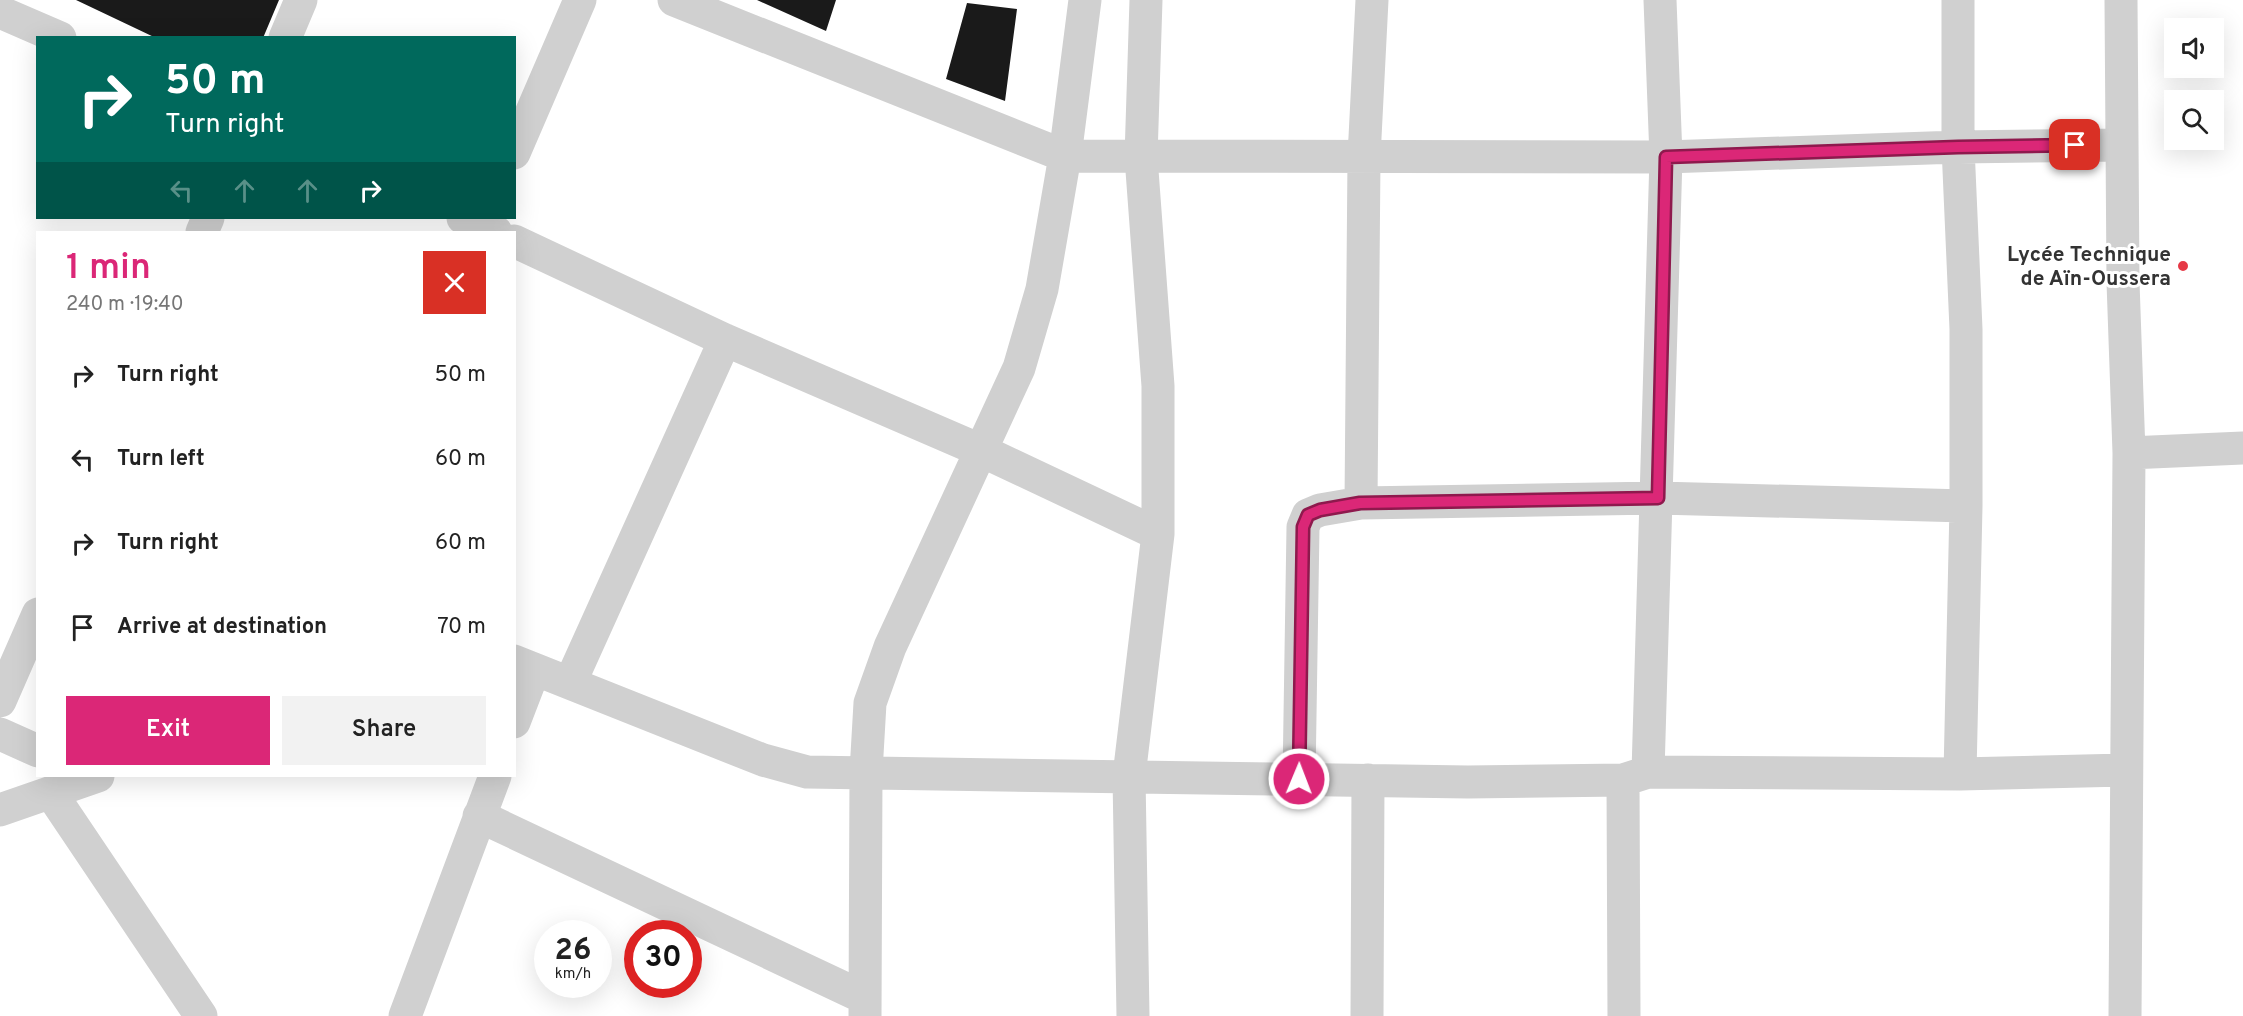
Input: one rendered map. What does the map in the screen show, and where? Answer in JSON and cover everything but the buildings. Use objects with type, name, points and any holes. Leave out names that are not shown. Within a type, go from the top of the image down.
[{"type":"street","points":[[4,0],[0,10],[56,36]]},
{"type":"street","points":[[286,36],[302,0]]},
{"type":"street","points":[[516,148],[580,0]]},
{"type":"street","points":[[674,0],[1065,156],[1666,157],[1958,147],[2121,145]]},
{"type":"street","points":[[479,816],[865,1007],[866,772],[870,703],[876,682],[907,610],[982,451],[1018,368],[1042,289],[1065,156],[1085,0]]},
{"type":"street","points":[[1133,1016],[1129,776],[1158,534],[1158,386],[1141,157],[1146,0]]},
{"type":"street","points":[[1360,503],[1364,157],[1372,0]]},
{"type":"street","points":[[1624,1016],[1636,776],[1658,498],[1666,157],[1660,0]]},
{"type":"street","points":[[1958,0],[1958,147],[1966,329],[1966,506],[1960,774]]},
{"type":"street","points":[[2121,0],[2121,145],[2129,453],[2124,1016]]},
{"type":"street","points":[[516,242],[725,340],[982,451],[1158,534]]},
{"type":"street","points":[[570,683],[725,340]]},
{"type":"street","points":[[2129,453],[2243,448]]},
{"type":"street","points":[[1299,779],[1303,527],[1308,515],[1320,510],[1360,503],[1658,498],[1966,506]]},
{"type":"street","points":[[0,701],[36,619]]},
{"type":"street","points":[[516,711],[524,666],[763,760],[807,772],[1468,782],[1636,776],[1960,774],[2125,770]]},
{"type":"street","points":[[0,734],[36,750]]},
{"type":"street","points":[[0,810],[92,777]]},
{"type":"street","points":[[403,1015],[495,777]]},
{"type":"street","points":[[1367,1016],[1368,780]]},
{"type":"street","points":[[51,793],[201,1016]]},
{"type":"place","name":"Lycée Technique de Aïn-Oussera","points":[[2183,266]]},
{"type":"route","points":[[1299,779],[1303,527],[1308,515],[1320,510],[1360,503],[1658,498],[1666,157],[2075,145]]}]
